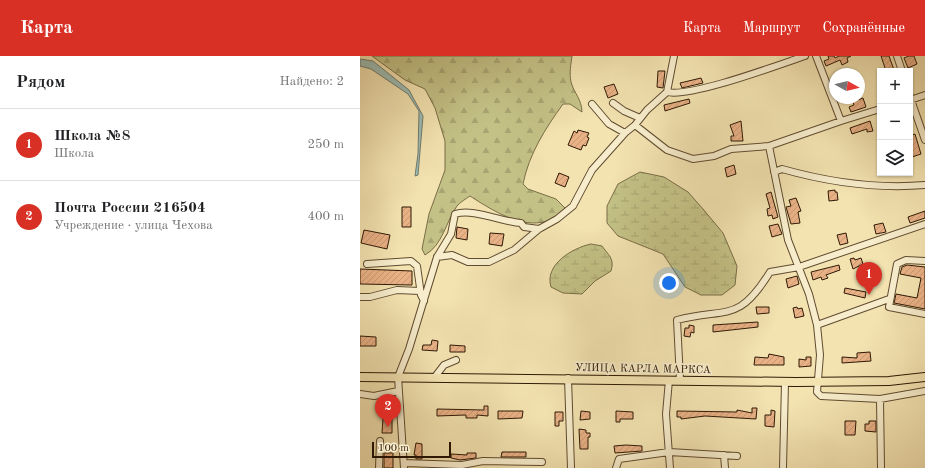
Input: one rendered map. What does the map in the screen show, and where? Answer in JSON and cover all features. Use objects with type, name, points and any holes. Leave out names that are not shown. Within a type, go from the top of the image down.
[{"type":"main road","name":"УЛИЦА КАРЛА МАРКСА","points":[[360,377],[568,378],[785,382],[889,381],[925,377]]},
{"type":"street","points":[[437,257],[452,255],[468,262],[489,262],[514,250],[539,229],[557,219],[573,206],[592,170],[625,133],[636,125],[640,118],[667,92],[674,56]]},
{"type":"street","points":[[667,92],[675,94],[697,90],[805,56]]},
{"type":"street","points":[[816,56],[841,121]]},
{"type":"street","points":[[897,56],[901,68]]},
{"type":"street","points":[[913,98],[925,95]]},
{"type":"street","points":[[613,103],[624,111],[640,118]]},
{"type":"street","points":[[592,104],[609,124],[625,133]]},
{"type":"street","points":[[912,104],[925,140]]},
{"type":"street","points":[[636,125],[667,150],[693,159],[714,156],[731,149],[769,146],[877,110]]},
{"type":"street","points":[[769,146],[788,240],[799,267],[817,325],[820,355],[817,392],[821,396],[880,399],[925,391]]},
{"type":"street","points":[[774,172],[782,170],[834,181],[908,186],[925,185]]},
{"type":"street","points":[[539,229],[524,227],[521,222],[508,222],[461,212],[455,214],[451,234],[437,257],[409,349],[398,377],[398,391],[404,465],[463,467],[483,462],[542,462]]},
{"type":"street","points":[[680,380],[677,320],[725,313],[739,308],[747,303],[757,292],[770,272],[799,267],[925,224]]},
{"type":"street","points":[[925,262],[906,260],[897,264],[889,307],[925,314]]},
{"type":"street","points":[[368,264],[411,261],[416,266],[420,291],[424,300]]},
{"type":"street","points":[[360,297],[370,298],[397,290],[420,291]]},
{"type":"street","points":[[817,325],[890,299]]},
{"type":"street","points":[[434,378],[444,365],[456,360]]},
{"type":"street","points":[[568,378],[571,468]]},
{"type":"street","points":[[669,380],[666,414],[670,468]]},
{"type":"street","points":[[783,468],[785,382]]},
{"type":"street","points":[[360,394],[374,396],[398,391]]},
{"type":"street","points":[[880,399],[880,468]]},
{"type":"street","points":[[379,468],[380,441]]},
{"type":"street","points":[[616,468],[619,459],[669,452],[737,456]]},
{"type":"street","points":[[724,455],[725,468]]},
{"type":"green space","points":[[372,56],[572,56],[570,72],[571,82],[581,104],[582,112],[570,104],[563,104],[538,142],[529,162],[523,184],[528,189],[556,199],[566,209],[555,218],[543,222],[530,223],[505,216],[470,196],[457,206],[440,239],[431,251],[425,255],[422,249],[429,214],[445,170],[445,141],[435,108],[425,89],[405,80]]},
{"type":"green space","points":[[640,172],[664,177],[688,192],[723,233],[737,266],[735,285],[722,295],[701,295],[685,287],[663,254],[618,236],[607,223],[607,206],[618,184]]},
{"type":"green space","points":[[591,244],[602,246],[609,254],[612,263],[611,271],[595,281],[582,294],[563,293],[551,287],[550,279],[552,272],[561,259],[576,249]]},
{"type":"water","points":[[360,59],[373,61],[409,90],[423,116],[418,175],[415,176],[418,154],[419,111],[408,94],[371,69],[360,66]]},
{"type":"building","points":[[828,56],[834,56],[835,58],[839,56],[851,56],[847,58],[848,62],[842,65],[840,60],[826,66],[824,61],[829,59]]},
{"type":"building","points":[[881,56],[889,56],[893,68],[885,68]]},
{"type":"building","points":[[914,56],[917,64],[908,68],[904,58]]},
{"type":"building","points":[[658,71],[665,71],[663,88],[657,87]]},
{"type":"building","points":[[701,78],[703,83],[682,88],[680,83]]},
{"type":"building","points":[[614,84],[618,94],[608,98],[604,87]]},
{"type":"building","points":[[689,99],[690,103],[665,111],[664,105]]},
{"type":"building","points":[[865,104],[866,107],[851,112],[849,107]]},
{"type":"building","points":[[741,121],[743,141],[731,141],[731,136],[734,136],[730,125]]},
{"type":"building","points":[[870,121],[873,131],[867,132],[867,129],[852,134],[850,128]]},
{"type":"building","points":[[578,130],[589,133],[586,146],[583,145],[581,150],[568,145],[574,131],[577,133]]},
{"type":"building","points":[[915,134],[921,154],[913,157],[913,140],[913,135]]},
{"type":"building","points":[[734,165],[736,174],[727,177],[725,168]]},
{"type":"building","points":[[559,173],[569,177],[565,187],[555,183]]},
{"type":"building","points":[[835,190],[835,192],[837,192],[838,200],[829,201],[828,191]]},
{"type":"building","points":[[771,192],[778,217],[773,219],[772,215],[768,216],[767,209],[770,208],[766,194]]},
{"type":"building","points":[[796,198],[801,211],[798,212],[800,223],[791,224],[786,207],[791,206],[789,200]]},
{"type":"building","points":[[402,207],[411,207],[411,227],[402,227]]},
{"type":"building","points":[[925,211],[925,218],[910,223],[908,217]]},
{"type":"building","points":[[883,223],[886,232],[876,234],[874,225]]},
{"type":"building","points":[[778,224],[782,234],[772,237],[769,226]]},
{"type":"building","points":[[457,227],[468,229],[467,240],[456,238]]},
{"type":"building","points":[[364,230],[390,235],[387,249],[361,243]]},
{"type":"building","points":[[490,233],[504,234],[502,246],[489,244]]},
{"type":"building","points":[[846,233],[848,243],[840,245],[837,235]]},
{"type":"building","points":[[854,258],[855,260],[861,258],[863,264],[853,269],[850,259]]},
{"type":"building","points":[[839,265],[840,270],[826,275],[828,278],[822,280],[821,277],[813,280],[811,272]]},
{"type":"building","points":[[907,265],[925,267],[925,309],[894,303],[896,294],[917,298],[921,278],[900,274],[902,267]]},
{"type":"building","points":[[360,269],[412,271],[412,285],[360,284]]},
{"type":"building","points":[[797,276],[799,284],[788,288],[786,279]]},
{"type":"building","points":[[845,288],[866,292],[865,298],[844,293]]},
{"type":"building","points":[[756,307],[769,307],[769,313],[757,314]]},
{"type":"building","points":[[797,307],[798,309],[802,308],[804,316],[795,318],[793,308]]},
{"type":"building","points":[[758,322],[758,327],[713,332],[713,325]]},
{"type":"building","points":[[689,325],[694,326],[694,333],[691,332],[690,337],[684,336],[685,328],[689,328]]},
{"type":"building","points":[[360,336],[376,337],[376,346],[360,346]]},
{"type":"building","points":[[432,340],[438,341],[437,351],[422,350],[423,345],[431,345]]},
{"type":"building","points":[[450,345],[465,346],[465,352],[450,352]]},
{"type":"building","points":[[870,352],[871,361],[842,363],[842,357],[857,358],[857,353]]},
{"type":"building","points":[[769,354],[784,357],[784,365],[754,365],[755,357],[768,358]]},
{"type":"building","points":[[806,357],[811,357],[811,366],[799,367],[799,359],[806,360]]},
{"type":"building","points":[[484,406],[488,406],[488,416],[477,415],[477,418],[466,418],[466,415],[437,416],[437,409],[484,410]]},
{"type":"building","points":[[752,408],[757,408],[756,419],[705,416],[681,419],[681,417],[677,417],[677,411],[737,412],[737,410],[752,413]]},
{"type":"building","points":[[771,410],[775,411],[774,427],[765,426],[765,415],[771,415]]},
{"type":"building","points":[[498,411],[523,411],[522,418],[498,419]]},
{"type":"building","points":[[581,411],[590,412],[590,419],[580,420]]},
{"type":"building","points":[[616,411],[633,412],[633,419],[620,419],[620,422],[616,422]]},
{"type":"building","points":[[555,412],[563,412],[563,421],[559,421],[559,426],[555,426]]},
{"type":"building","points":[[383,418],[392,419],[392,433],[382,433]]},
{"type":"building","points":[[845,421],[856,421],[855,435],[845,435]]},
{"type":"building","points":[[869,421],[876,421],[876,432],[865,431],[865,424],[869,424]]},
{"type":"building","points":[[579,429],[586,430],[586,433],[590,433],[590,437],[588,437],[588,449],[580,449]]},
{"type":"building","points":[[416,443],[422,444],[422,459],[416,459],[416,455],[414,455]]},
{"type":"building","points":[[614,446],[642,446],[642,451],[615,453]]},
{"type":"building","points":[[502,452],[526,452],[526,457],[501,457]]},
{"type":"building","points":[[384,453],[393,453],[393,468],[384,468]]},
{"type":"building","points":[[467,453],[476,453],[476,458],[460,460],[451,458],[451,454],[467,455]]},
{"type":"place","name":"Школа №8","points":[[869,295]]},
{"type":"place","name":"Почта России 216504","points":[[388,427]]}]
